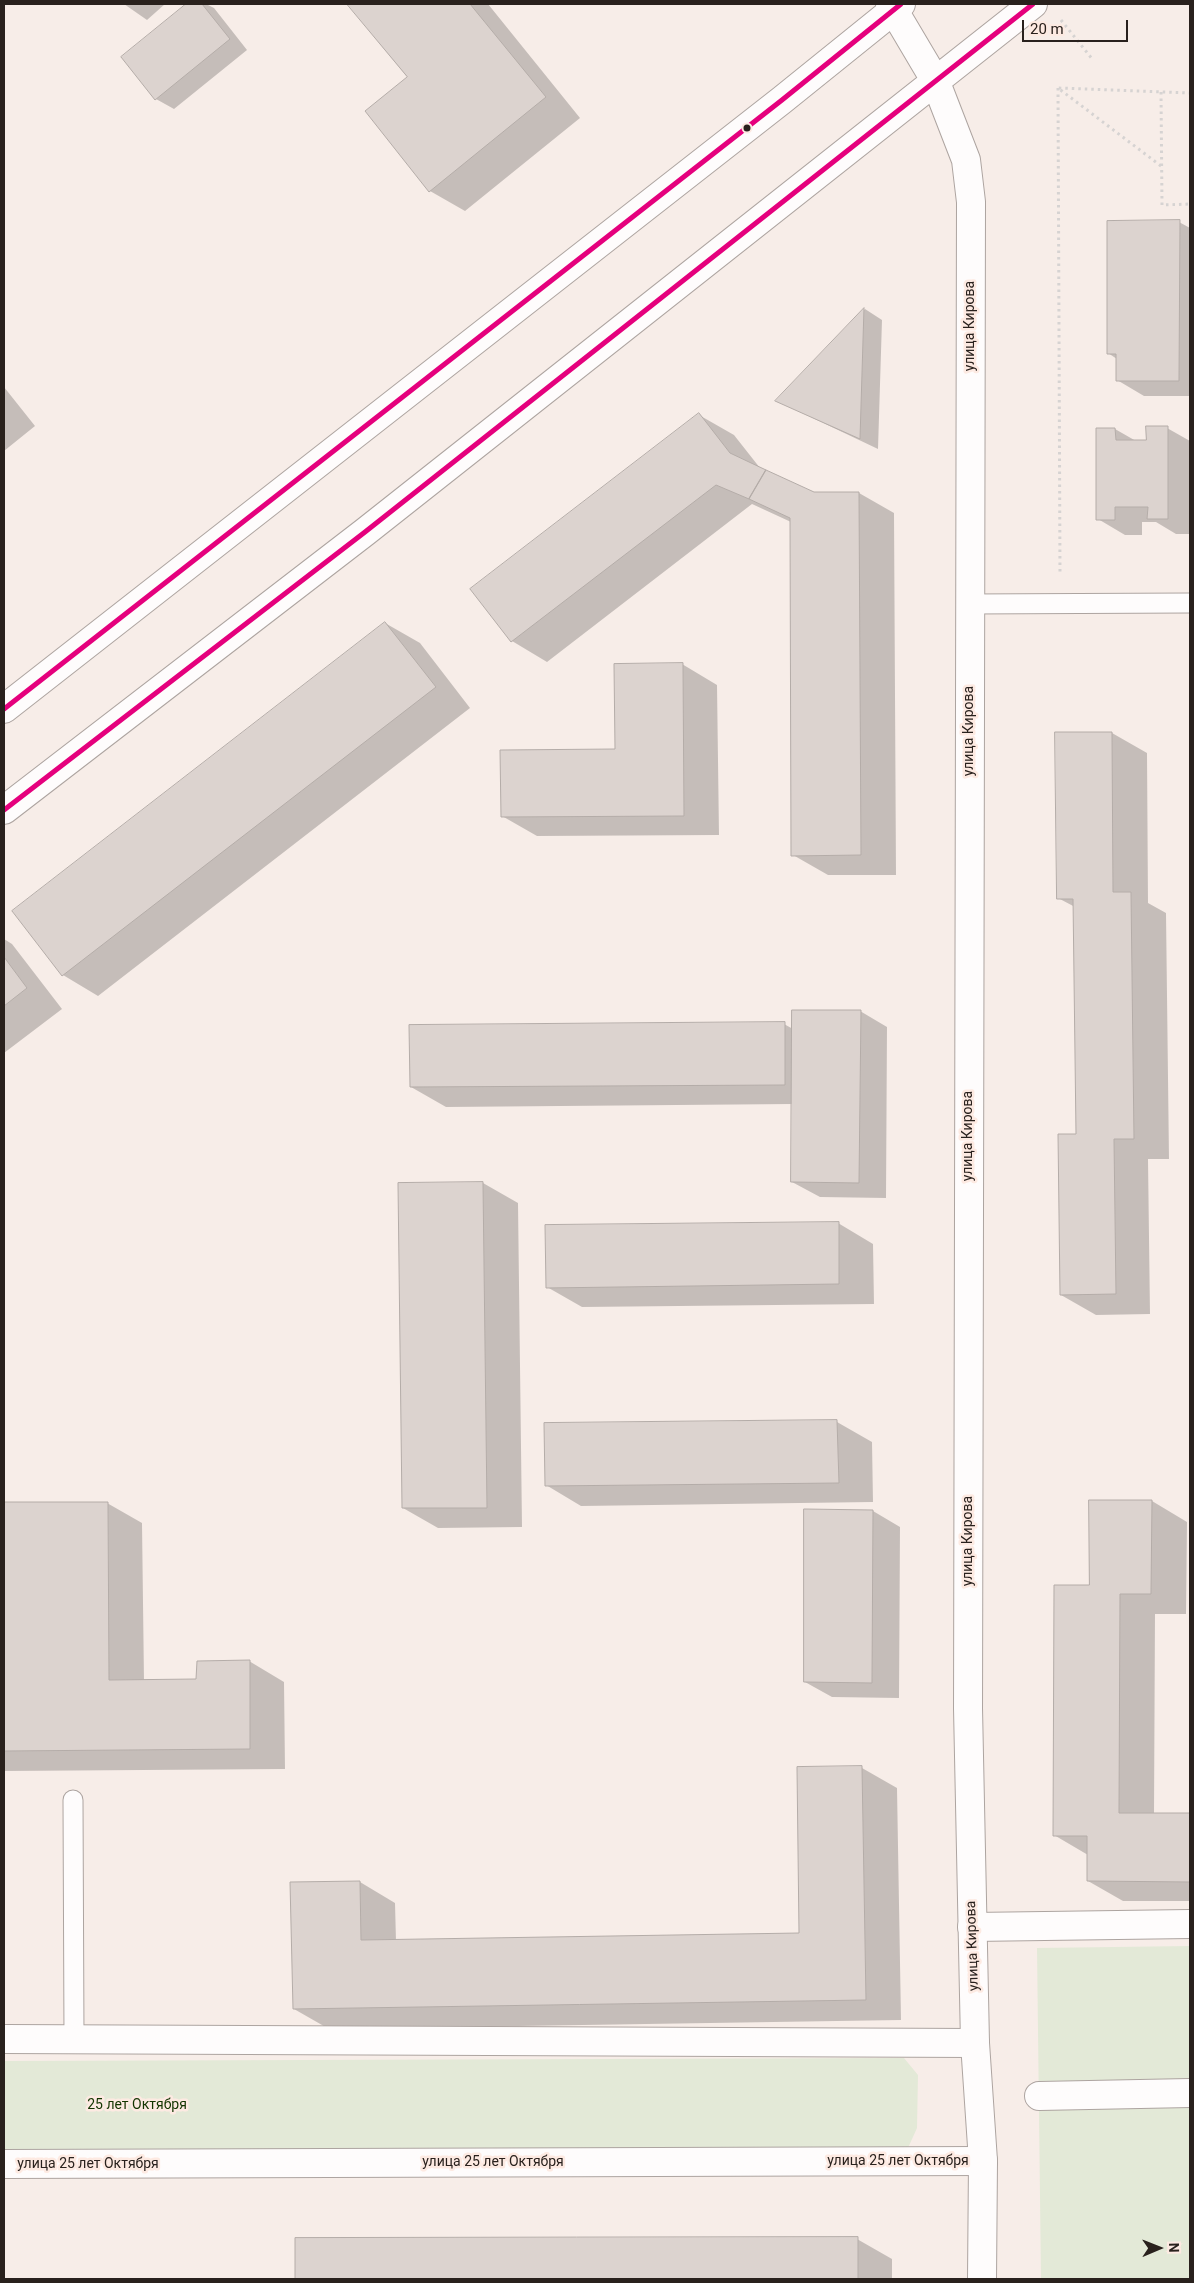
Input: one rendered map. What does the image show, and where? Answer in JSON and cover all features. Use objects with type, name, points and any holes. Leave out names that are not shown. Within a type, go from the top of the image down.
[{"type":"main road","points":[[4,810],[373,526],[1033,4]]},
{"type":"main road","points":[[4,709],[774,106],[895,5]]},
{"type":"main road","name":"улица Кирова","points":[[895,5],[935,80],[966,160],[971,202],[968,1708],[972,1927],[983,2161],[982,2279]]},
{"type":"main road","points":[[972,1927],[1190,1924]]},
{"type":"main road","points":[[4,2039],[976,2043]]},
{"type":"main road","points":[[1039,2096],[1190,2093]]},
{"type":"main road","name":"улица 25 лет Октября","points":[[4,2164],[983,2161]]},
{"type":"lane","points":[[969,604],[1190,603]]},
{"type":"lane","points":[[73,1800],[74,2038]]},
{"type":"path","points":[[1059,18],[1093,60]]},
{"type":"path","points":[[1058,88],[1190,93]]},
{"type":"path","points":[[1058,88],[1162,166]]},
{"type":"path","points":[[1058,88],[1060,604]]},
{"type":"path","points":[[1161,92],[1162,204],[1190,204]]},
{"type":"green space","points":[[1190,1946],[1190,2279],[1041,2279],[1037,1948]]},
{"type":"green space","name":"25 лет Октября","points":[[904,2058],[918,2075],[917,2128],[908,2148],[4,2151],[4,2061]]},
{"type":"building","points":[[186,4],[202,4],[230,39],[155,100],[121,57]]},
{"type":"building","points":[[347,4],[470,4],[546,97],[429,192],[365,111],[407,77]]},
{"type":"building","points":[[1180,220],[1179,381],[1116,381],[1116,354],[1107,354],[1107,221]]},
{"type":"building","points":[[864,308],[860,439],[775,401]]},
{"type":"building","points":[[699,413],[730,453],[766,470],[749,499],[716,485],[511,642],[470,589]]},
{"type":"building","points":[[1146,426],[1168,426],[1168,519],[1147,519],[1148,507],[1115,507],[1115,520],[1096,520],[1096,428],[1115,428],[1116,440],[1146,440]]},
{"type":"building","points":[[766,470],[814,492],[859,492],[861,855],[791,856],[790,518],[749,499]]},
{"type":"building","points":[[385,622],[436,687],[62,976],[12,911]]},
{"type":"building","points":[[683,663],[684,816],[501,817],[500,750],[615,749],[614,664]]},
{"type":"building","points":[[1055,732],[1112,732],[1113,892],[1131,892],[1134,1139],[1114,1139],[1116,1294],[1060,1295],[1058,1134],[1076,1134],[1073,899],[1057,899]]},
{"type":"building","points":[[4,957],[27,988],[4,1006]]},
{"type":"building","points":[[792,1010],[861,1010],[859,1183],[791,1182]]},
{"type":"building","points":[[785,1022],[785,1085],[410,1087],[409,1025]]},
{"type":"building","points":[[483,1182],[487,1508],[402,1508],[398,1183]]},
{"type":"building","points":[[839,1222],[839,1284],[546,1288],[545,1225]]},
{"type":"building","points":[[837,1420],[839,1483],[545,1486],[544,1423]]},
{"type":"building","points":[[1089,1500],[1152,1500],[1151,1594],[1120,1594],[1119,1813],[1190,1813],[1190,1882],[1087,1881],[1087,1836],[1053,1836],[1054,1585],[1089,1585]]},
{"type":"building","points":[[4,1502],[108,1502],[109,1680],[196,1679],[197,1661],[250,1660],[250,1749],[4,1751]]},
{"type":"building","points":[[804,1509],[873,1510],[872,1683],[804,1682]]},
{"type":"building","points":[[862,1766],[866,2000],[293,2009],[290,1882],[360,1881],[361,1940],[799,1933],[797,1767]]},
{"type":"building","points":[[858,2237],[858,2279],[295,2279],[295,2238]]},
{"type":"transit line","points":[[4,709],[782,100],[901,4]]},
{"type":"transit line","points":[[4,810],[365,532],[1033,4]]}]
